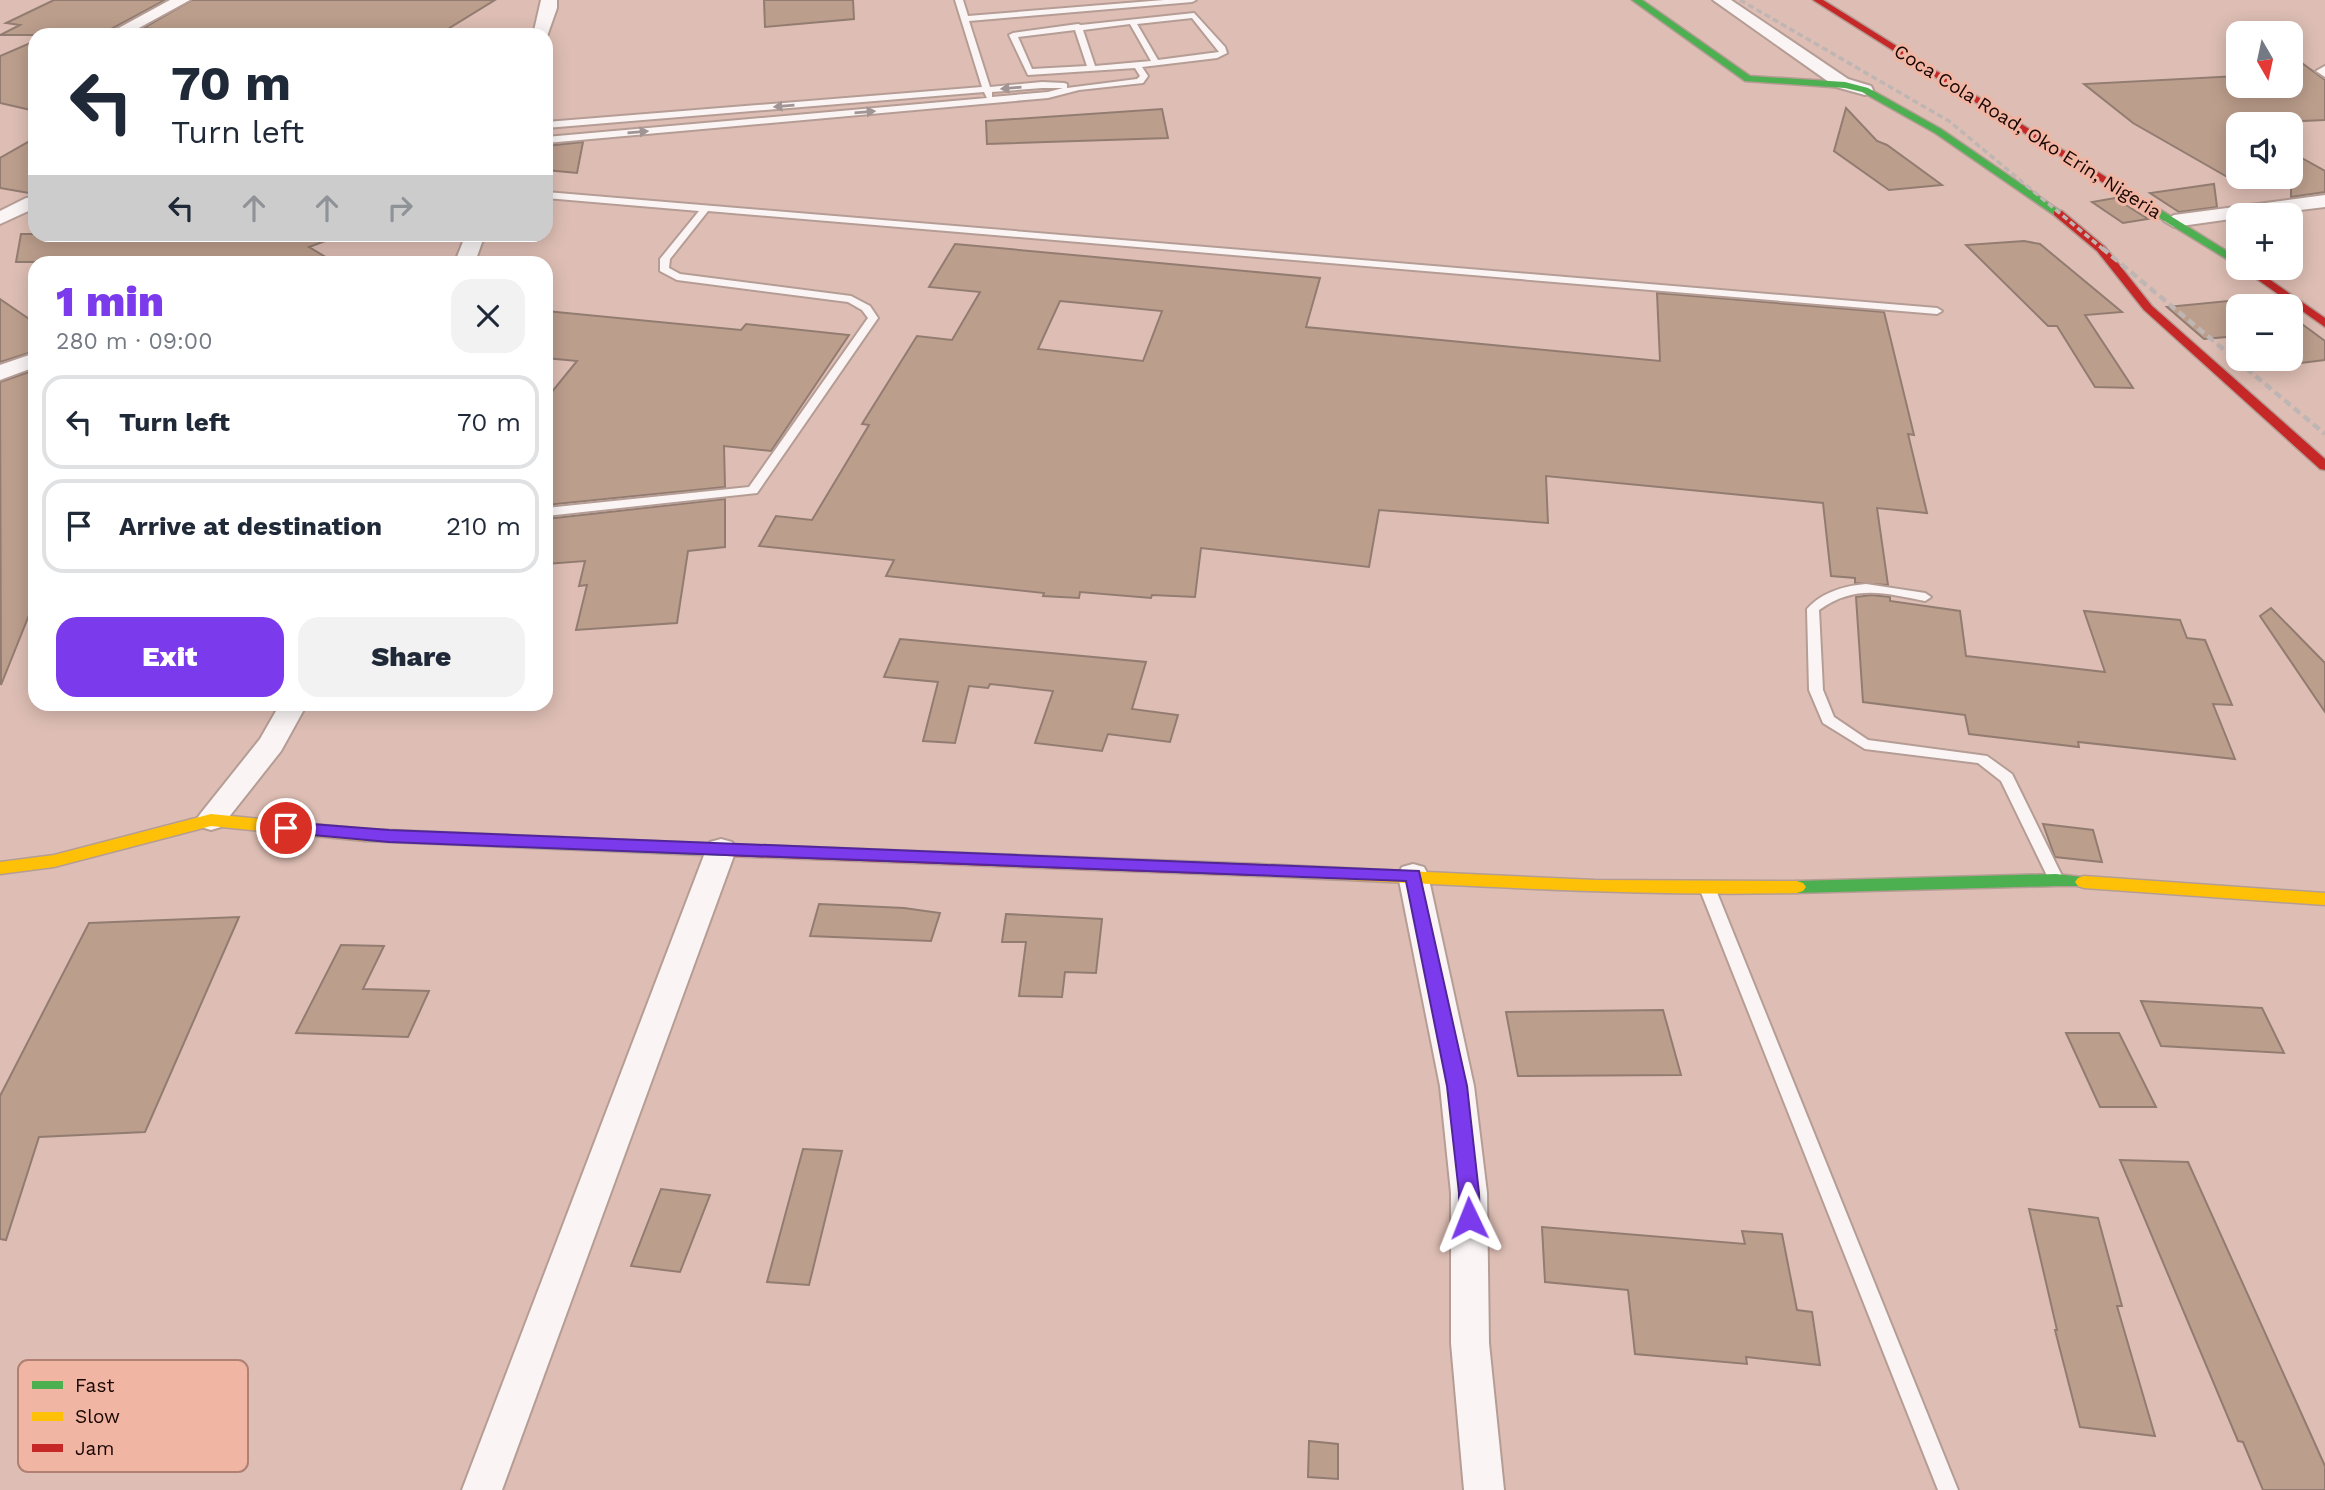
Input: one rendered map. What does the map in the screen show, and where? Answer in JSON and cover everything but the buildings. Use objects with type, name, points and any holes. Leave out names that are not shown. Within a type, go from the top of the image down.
[{"type":"street","points":[[127,28],[181,0]]},
{"type":"street","points":[[543,28],[549,0]]},
{"type":"street","points":[[1636,0],[1748,79],[1831,83],[1865,90]]},
{"type":"street","points":[[1721,0],[1842,83],[1865,90],[1938,131],[2064,218],[2101,249],[2148,308],[2325,466]]},
{"type":"street","name":"Coca Cola Road, Oko Erin, Nigeria","points":[[1816,0],[2174,220],[2226,255]]},
{"type":"street","points":[[2174,220],[2325,201]]},
{"type":"street","points":[[0,202],[28,202]]},
{"type":"street","points":[[0,218],[28,205]]},
{"type":"street","points":[[2263,280],[2325,323]]},
{"type":"street","points":[[0,373],[28,362]]},
{"type":"street","points":[[211,820],[271,744],[289,711]]},
{"type":"street","points":[[0,868],[54,861],[211,820],[361,835],[1413,875],[1708,890],[2056,880],[2325,899]]},
{"type":"street","points":[[482,1490],[721,850]]},
{"type":"street","points":[[1413,875],[1457,1086],[1469,1193],[1470,1343],[1484,1490]]},
{"type":"lane","points":[[959,0],[990,100]]},
{"type":"lane","points":[[965,19],[1192,0]]},
{"type":"lane","points":[[1194,15],[1223,53],[1217,56],[1092,69],[1031,73],[1028,70],[1013,35],[1078,26],[1194,15]]},
{"type":"lane","points":[[1132,20],[1156,62]]},
{"type":"lane","points":[[1078,26],[1092,69]]},
{"type":"lane","points":[[553,139],[1048,95],[1079,87],[1140,80],[1144,76],[1137,65]]},
{"type":"lane","points":[[553,124],[1042,85],[1079,87]]},
{"type":"lane","points":[[759,108],[762,121]]},
{"type":"lane","points":[[608,120],[608,135]]},
{"type":"lane","points":[[553,196],[1937,311]]},
{"type":"lane","points":[[553,511],[753,490],[873,318],[866,308],[851,299],[677,278],[664,269],[665,259],[704,210]]},
{"type":"lane","points":[[1925,597],[1865,587],[1843,589],[1813,609],[1816,690],[1828,720],[1865,744],[1982,759],[2007,778],[2056,880]]},
{"type":"lane","points":[[1708,890],[1948,1490]]},
{"type":"railway","points":[[1740,0],[1949,121],[2104,250]]},
{"type":"railway","points":[[2102,248],[2325,434]]},
{"type":"traffic: fast","points":[[1636,0],[1748,79],[1845,85],[1865,90],[1938,131],[2058,213]]},
{"type":"traffic: fast","points":[[2144,204],[2226,255]]},
{"type":"traffic: fast","points":[[365,835],[727,850]]},
{"type":"traffic: fast","points":[[1797,887],[2056,880],[2084,882]]},
{"type":"traffic: slow","points":[[0,868],[54,861],[211,820],[365,835]]},
{"type":"traffic: slow","points":[[1258,870],[1595,886],[1797,887]]},
{"type":"traffic: slow","points":[[2084,882],[2325,899]]},
{"type":"traffic: jam","points":[[1817,0],[2144,204]]},
{"type":"traffic: jam","points":[[2058,213],[2101,249],[2148,308],[2325,466]]},
{"type":"traffic: jam","points":[[2263,280],[2325,323]]},
{"type":"traffic: jam","points":[[727,850],[1258,870]]},
{"type":"route","points":[[286,828],[361,835],[1140,867],[1413,875],[1457,1086],[1469,1193],[1469,1218]]}]
